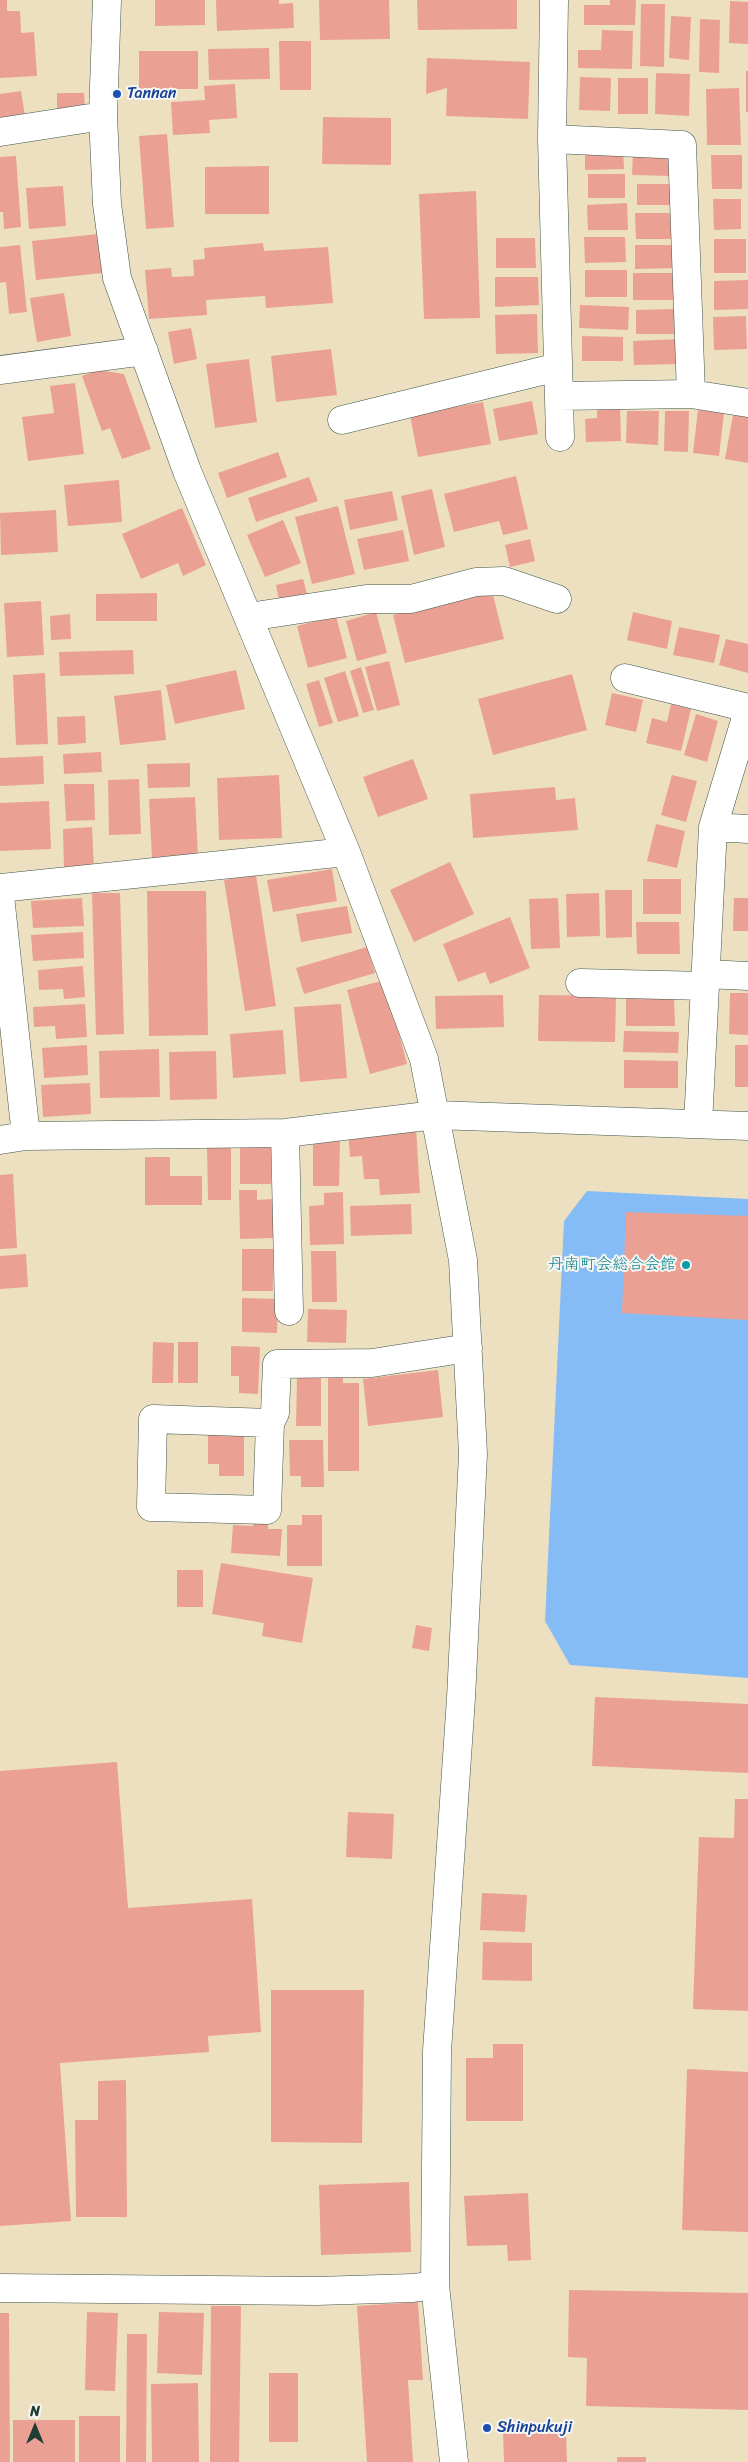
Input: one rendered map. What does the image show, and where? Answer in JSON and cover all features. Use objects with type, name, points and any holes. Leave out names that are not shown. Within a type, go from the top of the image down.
[{"type":"street","points":[[107,0],[103,116],[107,204],[117,278],[187,471],[346,852],[424,1059],[463,1260],[473,1454],[461,1698],[437,2051],[435,2285],[454,2462]]},
{"type":"street","points":[[554,0],[552,139],[560,437]]},
{"type":"street","points":[[0,132],[103,116]]},
{"type":"street","points":[[552,139],[682,145],[691,394]]},
{"type":"street","points":[[0,370],[144,352]]},
{"type":"street","points":[[342,420],[558,367]]},
{"type":"street","points":[[559,396],[691,394],[748,402]]},
{"type":"street","points":[[249,617],[366,599],[411,599],[476,582],[504,581],[557,599]]},
{"type":"street","points":[[625,678],[748,710],[713,827],[698,1124]]},
{"type":"street","points":[[713,827],[748,829]]},
{"type":"street","points":[[0,888],[346,852]]},
{"type":"street","points":[[0,896],[13,1138],[286,1133],[435,1115],[748,1126]]},
{"type":"street","points":[[580,983],[705,980],[748,976]]},
{"type":"street","points":[[286,1133],[289,1311]]},
{"type":"street","points":[[270,1423],[153,1419],[150,1507],[267,1510],[270,1423],[275,1413],[277,1364],[372,1363],[468,1348]]},
{"type":"street","points":[[0,2288],[317,2291],[413,2288],[435,2285]]},
{"type":"water","points":[[587,1191],[748,1199],[748,1678],[570,1665],[545,1621],[564,1221]]},
{"type":"building","points":[[0,0],[7,0],[7,11],[20,11],[21,33],[34,32],[37,76],[0,78]]},
{"type":"building","points":[[155,0],[205,0],[205,25],[155,26]]},
{"type":"building","points":[[216,0],[279,0],[279,4],[293,3],[294,28],[217,31]]},
{"type":"building","points":[[319,0],[389,0],[390,39],[320,40]]},
{"type":"building","points":[[417,0],[517,0],[517,29],[418,30]]},
{"type":"building","points":[[610,0],[636,0],[635,25],[584,25],[584,5],[610,5]]},
{"type":"building","points":[[730,1],[748,2],[748,44],[729,43]]},
{"type":"building","points":[[641,4],[665,4],[664,67],[640,66]]},
{"type":"building","points":[[671,16],[691,17],[689,60],[669,58]]},
{"type":"building","points":[[700,19],[720,20],[719,73],[699,72]]},
{"type":"building","points":[[602,30],[633,31],[632,69],[578,68],[578,50],[601,50]]},
{"type":"building","points":[[279,41],[311,41],[311,90],[280,90]]},
{"type":"building","points":[[269,48],[270,79],[209,80],[208,49]]},
{"type":"building","points":[[139,51],[198,51],[198,89],[139,89]]},
{"type":"building","points":[[427,58],[530,62],[528,119],[446,116],[447,88],[426,94]]},
{"type":"building","points":[[746,71],[748,71],[748,112],[746,112]]},
{"type":"building","points":[[656,73],[690,74],[689,116],[655,114]]},
{"type":"building","points":[[580,77],[611,78],[610,111],[579,110]]},
{"type":"building","points":[[618,78],[648,78],[648,114],[618,114]]},
{"type":"building","points":[[235,84],[237,118],[209,120],[210,133],[173,135],[171,102],[205,100],[204,86]]},
{"type":"building","points":[[739,88],[741,145],[707,145],[706,89]]},
{"type":"building","points":[[21,91],[25,116],[0,120],[0,94]]},
{"type":"building","points":[[57,93],[84,93],[85,110],[57,111]]},
{"type":"building","points":[[323,117],[391,118],[391,165],[322,164]]},
{"type":"building","points":[[167,134],[174,227],[146,229],[139,136]]},
{"type":"building","points":[[585,149],[623,149],[624,169],[585,170]]},
{"type":"building","points":[[633,152],[674,153],[673,176],[632,175]]},
{"type":"building","points":[[711,155],[742,155],[742,189],[712,189]]},
{"type":"building","points":[[16,156],[21,227],[4,229],[3,212],[0,212],[0,157]]},
{"type":"building","points":[[269,166],[269,214],[205,214],[205,167]]},
{"type":"building","points":[[588,174],[625,174],[625,198],[588,198]]},
{"type":"building","points":[[637,184],[674,184],[674,205],[637,205]]},
{"type":"building","points":[[63,186],[66,226],[29,229],[26,188]]},
{"type":"building","points":[[476,191],[480,318],[424,319],[419,194]]},
{"type":"building","points":[[713,199],[741,199],[741,229],[714,230]]},
{"type":"building","points":[[627,203],[628,230],[588,230],[587,205]]},
{"type":"building","points":[[635,213],[676,213],[677,239],[636,239]]},
{"type":"building","points":[[98,234],[102,273],[36,280],[32,241]]},
{"type":"building","points":[[584,237],[625,237],[626,262],[585,263]]},
{"type":"building","points":[[496,238],[535,238],[536,268],[496,268]]},
{"type":"building","points":[[714,239],[746,239],[746,273],[714,273]]},
{"type":"building","points":[[263,243],[264,251],[328,247],[333,303],[266,308],[265,296],[206,300],[207,315],[149,319],[145,270],[171,268],[172,277],[194,276],[193,260],[205,259],[204,248]]},
{"type":"building","points":[[20,245],[27,312],[9,314],[6,282],[0,283],[0,247]]},
{"type":"building","points":[[635,245],[676,245],[676,268],[635,269]]},
{"type":"building","points":[[585,270],[627,270],[627,297],[585,297]]},
{"type":"building","points":[[633,273],[674,273],[674,300],[633,300]]},
{"type":"building","points":[[495,277],[538,277],[539,305],[495,307]]},
{"type":"building","points":[[748,280],[748,309],[714,310],[714,281]]},
{"type":"building","points":[[64,293],[71,336],[37,342],[30,298]]},
{"type":"building","points":[[580,305],[629,307],[628,330],[579,328]]},
{"type":"building","points":[[674,309],[675,334],[636,334],[636,310]]},
{"type":"building","points":[[537,314],[538,353],[496,354],[495,315]]},
{"type":"building","points":[[746,316],[747,349],[714,350],[713,317]]},
{"type":"building","points":[[191,328],[197,359],[174,364],[168,332]]},
{"type":"building","points":[[582,336],[623,337],[623,361],[582,361]]},
{"type":"building","points":[[680,339],[681,364],[634,365],[633,341]]},
{"type":"building","points":[[331,349],[337,395],[276,402],[271,356]]},
{"type":"building","points":[[249,359],[257,422],[215,428],[206,364]]},
{"type":"building","points":[[98,370],[124,374],[151,449],[122,459],[110,428],[102,431],[82,376]]},
{"type":"building","points":[[75,383],[84,454],[28,461],[22,417],[54,413],[50,386]]},
{"type":"building","points":[[532,401],[538,434],[499,441],[493,409]]},
{"type":"building","points":[[483,402],[491,444],[418,457],[410,415]]},
{"type":"building","points":[[597,405],[620,405],[621,441],[586,442],[585,419],[597,418]]},
{"type":"building","points":[[698,410],[724,413],[719,456],[693,453]]},
{"type":"building","points":[[627,411],[659,411],[658,445],[626,443]]},
{"type":"building","points":[[665,411],[689,411],[688,452],[664,451]]},
{"type":"building","points":[[733,415],[748,417],[748,463],[725,459]]},
{"type":"building","points":[[278,452],[287,477],[227,498],[218,473]]},
{"type":"building","points":[[516,476],[528,529],[503,535],[499,521],[454,532],[444,494]]},
{"type":"building","points":[[309,477],[318,501],[256,522],[248,498]]},
{"type":"building","points":[[119,480],[122,522],[68,526],[64,485]]},
{"type":"building","points":[[432,489],[445,547],[414,555],[401,496]]},
{"type":"building","points":[[392,491],[398,520],[350,530],[344,500]]},
{"type":"building","points":[[338,506],[355,574],[312,584],[295,517]]},
{"type":"building","points":[[182,508],[206,565],[183,576],[178,563],[141,579],[122,534]]},
{"type":"building","points":[[56,510],[58,552],[1,555],[0,513]]},
{"type":"building","points":[[283,520],[301,563],[265,577],[247,535]]},
{"type":"building","points":[[403,530],[409,561],[364,570],[357,539]]},
{"type":"building","points":[[530,539],[535,561],[510,567],[505,545]]},
{"type":"building","points":[[303,579],[307,594],[279,600],[276,585]]},
{"type":"building","points":[[492,591],[504,639],[405,663],[393,615]]},
{"type":"building","points":[[157,593],[157,621],[96,621],[96,594]]},
{"type":"building","points":[[41,601],[44,655],[7,657],[4,603]]},
{"type":"building","points":[[376,612],[387,653],[357,661],[346,621]]},
{"type":"building","points":[[633,612],[672,621],[667,649],[627,640]]},
{"type":"building","points":[[70,614],[71,639],[51,640],[50,616]]},
{"type":"building","points":[[336,616],[347,658],[308,668],[297,626]]},
{"type":"building","points":[[679,627],[720,635],[714,663],[673,655]]},
{"type":"building","points":[[726,639],[748,644],[748,673],[719,665]]},
{"type":"building","points":[[133,650],[134,674],[60,676],[59,652]]},
{"type":"building","points":[[389,661],[400,705],[377,711],[365,667]]},
{"type":"building","points":[[361,667],[374,710],[363,713],[350,671]]},
{"type":"building","points":[[236,670],[245,709],[175,724],[166,685]]},
{"type":"building","points":[[345,671],[359,716],[338,722],[324,678]]},
{"type":"building","points":[[45,673],[48,744],[16,745],[13,675]]},
{"type":"building","points":[[572,674],[587,730],[493,755],[478,699]]},
{"type":"building","points":[[319,680],[333,723],[319,727],[306,684]]},
{"type":"building","points":[[161,690],[166,740],[120,745],[114,696]]},
{"type":"building","points":[[612,693],[643,700],[636,732],[605,725]]},
{"type":"building","points":[[671,704],[691,709],[681,751],[646,743],[652,718],[667,722]]},
{"type":"building","points":[[696,714],[718,721],[707,762],[684,755]]},
{"type":"building","points":[[85,716],[86,743],[58,745],[57,717]]},
{"type":"building","points":[[101,752],[102,772],[64,774],[63,754]]},
{"type":"building","points":[[43,756],[44,784],[0,786],[0,758]]},
{"type":"building","points":[[413,759],[428,799],[378,817],[363,777]]},
{"type":"building","points":[[190,763],[190,787],[148,788],[147,764]]},
{"type":"building","points":[[279,775],[282,838],[219,840],[217,778]]},
{"type":"building","points":[[672,775],[697,781],[686,822],[661,815]]},
{"type":"building","points":[[139,779],[141,834],[109,835],[108,780]]},
{"type":"building","points":[[64,784],[94,784],[95,820],[66,821]]},
{"type":"building","points":[[555,787],[556,800],[575,798],[578,830],[473,838],[470,794]]},
{"type":"building","points":[[195,797],[198,856],[152,858],[149,799]]},
{"type":"building","points":[[49,801],[51,849],[0,851],[0,803]]},
{"type":"building","points":[[656,824],[685,831],[677,868],[647,861]]},
{"type":"building","points":[[92,827],[94,869],[64,870],[63,829]]},
{"type":"building","points":[[450,862],[474,914],[414,942],[390,890]]},
{"type":"building","points":[[332,869],[337,901],[273,912],[267,880]]},
{"type":"building","points":[[256,875],[276,1006],[245,1011],[224,880]]},
{"type":"building","points":[[643,879],[681,879],[681,914],[643,914]]},
{"type":"building","points":[[605,890],[632,890],[632,937],[606,938]]},
{"type":"building","points":[[147,891],[206,891],[208,1035],[149,1036]]},
{"type":"building","points":[[92,893],[120,893],[124,1034],[96,1035]]},
{"type":"building","points":[[599,893],[600,936],[567,937],[566,894]]},
{"type":"building","points":[[82,898],[84,926],[33,928],[31,901]]},
{"type":"building","points":[[558,898],[560,948],[531,949],[529,899]]},
{"type":"building","points":[[734,898],[748,898],[748,931],[733,931]]},
{"type":"building","points":[[347,906],[352,933],[301,942],[296,914]]},
{"type":"building","points":[[510,917],[530,968],[490,984],[485,972],[458,982],[443,944]]},
{"type":"building","points":[[636,922],[679,922],[680,954],[637,954]]},
{"type":"building","points":[[83,932],[84,958],[33,961],[31,935]]},
{"type":"building","points":[[367,947],[375,973],[304,994],[296,968]]},
{"type":"building","points":[[83,966],[85,997],[64,999],[63,989],[39,990],[38,970]]},
{"type":"building","points":[[385,980],[407,1064],[370,1074],[347,990]]},
{"type":"building","points":[[730,993],[748,993],[748,1035],[729,1034]]},
{"type":"building","points":[[503,995],[504,1027],[436,1029],[435,996]]},
{"type":"building","points":[[539,995],[616,996],[615,1042],[538,1041]]},
{"type":"building","points":[[626,997],[674,997],[675,1026],[626,1026]]},
{"type":"building","points":[[85,1004],[87,1037],[56,1039],[55,1026],[34,1027],[33,1007]]},
{"type":"building","points":[[341,1004],[347,1078],[300,1082],[294,1007]]},
{"type":"building","points":[[283,1030],[286,1074],[233,1078],[230,1034]]},
{"type":"building","points":[[624,1031],[679,1032],[678,1053],[623,1052]]},
{"type":"building","points":[[87,1045],[88,1075],[44,1078],[42,1048]]},
{"type":"building","points":[[735,1045],[748,1045],[748,1087],[735,1087]]},
{"type":"building","points":[[159,1049],[160,1097],[100,1098],[99,1051]]},
{"type":"building","points":[[216,1051],[217,1099],[170,1100],[169,1052]]},
{"type":"building","points":[[624,1060],[678,1061],[678,1088],[624,1088]]},
{"type":"building","points":[[90,1083],[91,1114],[43,1117],[41,1085]]},
{"type":"building","points":[[416,1127],[420,1193],[380,1195],[379,1179],[364,1179],[362,1156],[350,1157],[348,1131]]},
{"type":"building","points":[[313,1140],[340,1140],[339,1186],[313,1186]]},
{"type":"building","points":[[207,1146],[231,1146],[231,1200],[208,1200]]},
{"type":"building","points":[[240,1147],[271,1147],[271,1184],[240,1184]]},
{"type":"building","points":[[145,1157],[170,1157],[170,1176],[202,1176],[202,1205],[145,1205]]},
{"type":"building","points":[[13,1174],[17,1248],[0,1249],[0,1175]]},
{"type":"building","points":[[239,1190],[257,1190],[257,1200],[273,1199],[273,1238],[240,1239]]},
{"type":"building","points":[[343,1192],[344,1244],[310,1245],[309,1206],[324,1205],[324,1193]]},
{"type":"building","points":[[411,1204],[412,1234],[351,1236],[350,1206]]},
{"type":"building","name":"丹南町会総合会館","points":[[626,1212],[748,1216],[748,1320],[622,1313]]},
{"type":"building","points":[[242,1249],[273,1249],[273,1291],[242,1291]]},
{"type":"building","points":[[311,1251],[336,1251],[337,1302],[312,1302]]},
{"type":"building","points":[[26,1254],[28,1287],[0,1289],[0,1256]]},
{"type":"building","points":[[242,1298],[278,1299],[277,1333],[242,1332]]},
{"type":"building","points":[[308,1309],[347,1310],[346,1343],[307,1342]]},
{"type":"building","points":[[153,1342],[174,1343],[173,1383],[152,1383]]},
{"type":"building","points":[[178,1342],[198,1342],[198,1383],[178,1383]]},
{"type":"building","points":[[231,1346],[260,1347],[258,1394],[239,1393],[239,1376],[231,1376]]},
{"type":"building","points":[[438,1370],[443,1417],[368,1426],[363,1379]]},
{"type":"building","points":[[328,1371],[343,1371],[343,1383],[359,1383],[359,1471],[328,1471]]},
{"type":"building","points":[[297,1377],[321,1377],[321,1426],[296,1426]]},
{"type":"building","points":[[208,1433],[244,1433],[244,1476],[219,1476],[219,1464],[208,1464]]},
{"type":"building","points":[[289,1440],[323,1440],[324,1487],[301,1487],[301,1476],[290,1476]]},
{"type":"building","points":[[302,1515],[322,1515],[322,1566],[287,1566],[287,1525],[302,1525]]},
{"type":"building","points":[[254,1517],[268,1518],[268,1529],[282,1529],[280,1556],[231,1553],[233,1525],[253,1526]]},
{"type":"building","points":[[221,1563],[313,1578],[302,1643],[262,1636],[264,1623],[212,1614]]},
{"type":"building","points":[[177,1570],[203,1570],[203,1607],[177,1607]]},
{"type":"building","points":[[416,1625],[432,1628],[429,1651],[412,1648]]},
{"type":"building","points":[[595,1697],[748,1704],[748,1773],[592,1766]]},
{"type":"building","points":[[117,1762],[128,1908],[252,1899],[261,2032],[208,2036],[209,2052],[60,2063],[71,2221],[0,2226],[0,1771]]},
{"type":"building","points":[[735,1799],[748,1799],[748,2011],[693,2009],[699,1837],[734,1838]]},
{"type":"building","points":[[348,1812],[394,1814],[392,1859],[346,1857]]},
{"type":"building","points":[[482,1893],[527,1895],[525,1932],[480,1930]]},
{"type":"building","points":[[483,1942],[532,1943],[532,1981],[482,1980]]},
{"type":"building","points":[[271,1990],[364,1990],[362,2143],[271,2142]]},
{"type":"building","points":[[493,2044],[523,2044],[523,2121],[466,2121],[466,2058],[493,2058]]},
{"type":"building","points":[[687,2069],[748,2072],[748,2232],[682,2230]]},
{"type":"building","points":[[126,2080],[127,2217],[76,2217],[75,2120],[98,2120],[98,2081]]},
{"type":"building","points":[[409,2182],[411,2252],[321,2255],[319,2185]]},
{"type":"building","points":[[528,2193],[531,2260],[508,2261],[507,2245],[467,2246],[464,2196]]},
{"type":"building","points":[[569,2290],[748,2293],[748,2410],[586,2406],[587,2358],[568,2357]]},
{"type":"building","points":[[418,2302],[423,2380],[408,2380],[413,2462],[367,2462],[357,2306]]},
{"type":"building","points":[[211,2306],[241,2306],[239,2462],[210,2462]]},
{"type":"building","points":[[87,2312],[118,2313],[115,2391],[85,2390]]},
{"type":"building","points":[[159,2312],[204,2313],[202,2375],[157,2373]]},
{"type":"building","points":[[0,2313],[9,2313],[10,2462],[0,2462]]},
{"type":"building","points":[[127,2334],[147,2334],[146,2462],[126,2462]]},
{"type":"building","points":[[269,2373],[298,2373],[298,2442],[269,2442]]},
{"type":"building","points":[[198,2383],[199,2462],[152,2462],[151,2384]]},
{"type":"building","points":[[79,2416],[120,2416],[120,2462],[79,2462]]},
{"type":"building","points":[[13,2420],[75,2420],[75,2462],[13,2462]]},
{"type":"building","points":[[503,2431],[566,2431],[567,2462],[504,2462]]},
{"type":"building","points":[[617,2457],[646,2457],[646,2462],[617,2462]]},
{"type":"place","name":"Tannan","points":[[117,94]]},
{"type":"place","name":"丹南町会総合会館","points":[[686,1265]]},
{"type":"place","name":"Shinpukuji","points":[[487,2428]]}]
